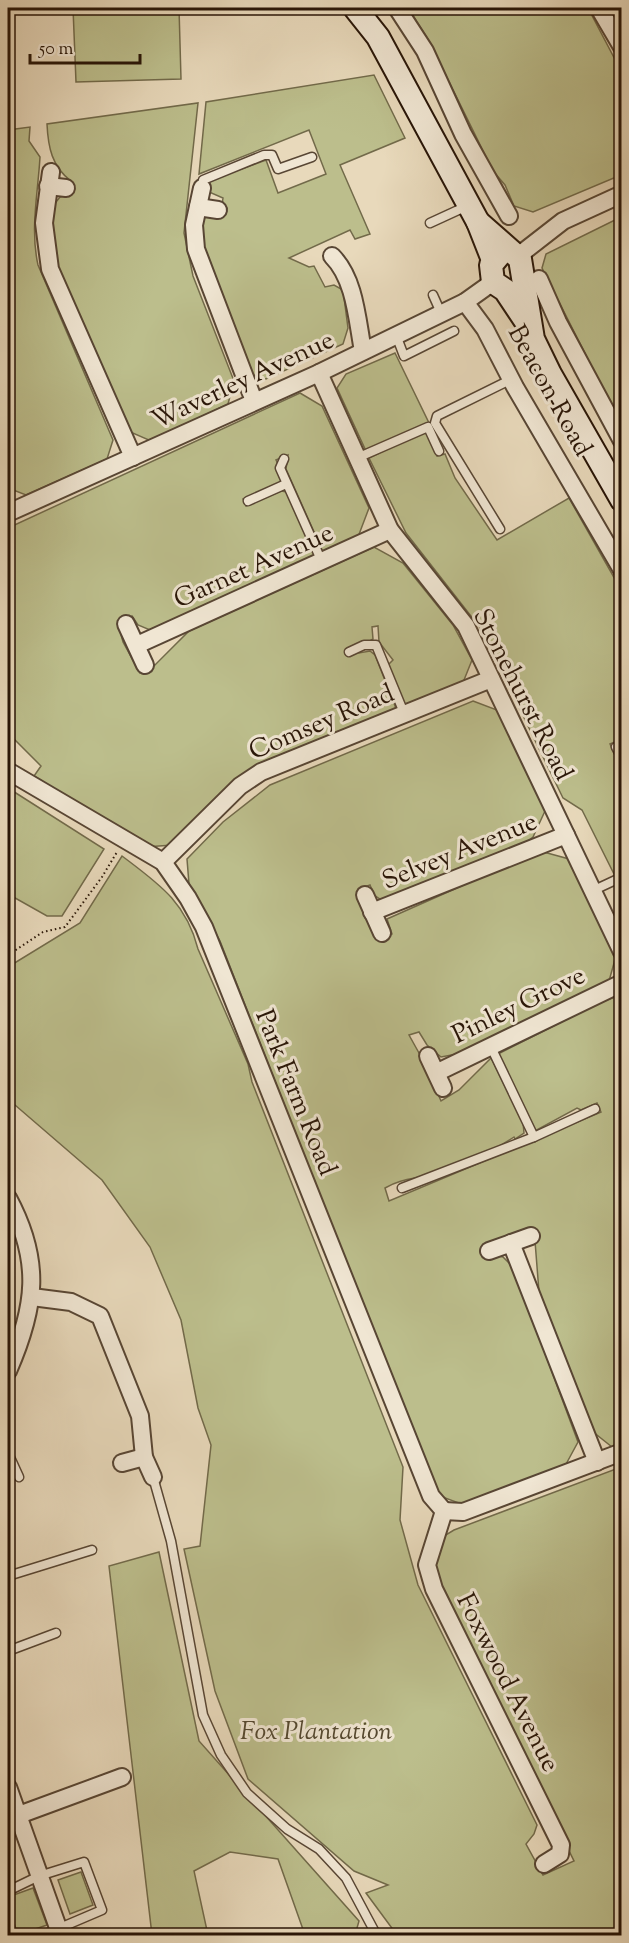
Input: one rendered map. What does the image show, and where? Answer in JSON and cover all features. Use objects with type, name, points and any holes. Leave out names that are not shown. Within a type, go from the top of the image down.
[{"type":"main road","name":"Beacon Road","points":[[355,8],[378,37],[473,214],[512,271],[529,327],[549,374],[621,500]]},
{"type":"street","points":[[398,8],[425,51],[460,137],[509,216]]},
{"type":"street","points":[[599,8],[621,45]]},
{"type":"street","points":[[66,189],[49,179],[44,223],[50,269],[133,457]]},
{"type":"street","points":[[202,188],[194,225],[196,249],[254,400]]},
{"type":"street","name":"Waverley Avenue","points":[[8,511],[319,373],[465,302],[512,271],[562,221],[621,194]]},
{"type":"street","points":[[198,207],[218,210]]},
{"type":"street","points":[[332,256],[341,266],[350,286],[363,351]]},
{"type":"street","name":"Beacon Road","points":[[512,271],[568,350],[621,441]]},
{"type":"street","name":"Beacon Road","points":[[465,302],[485,329],[621,570]]},
{"type":"street","name":"Stonehurst Road","points":[[319,373],[390,530],[466,626],[621,952]]},
{"type":"street","name":"Garnet Avenue","points":[[137,645],[322,563],[390,530]]},
{"type":"street","points":[[126,624],[146,665]]},
{"type":"street","name":"Comsey Road","points":[[163,862],[240,786],[261,772],[491,679]]},
{"type":"street","name":"Park Farm Road","points":[[8,771],[163,862],[189,898],[204,927],[431,1496],[444,1511]]},
{"type":"street","name":"Selvey Avenue","points":[[372,912],[566,835]]},
{"type":"street","name":"Selvey Avenue","points":[[365,895],[382,933]]},
{"type":"street","name":"Pinley Grove","points":[[428,1056],[440,1080],[489,1045],[621,983]]},
{"type":"street","points":[[8,1198],[30,1251],[32,1297],[18,1348],[8,1371]]},
{"type":"street","points":[[489,1251],[531,1236]]},
{"type":"street","points":[[511,1243],[597,1462]]},
{"type":"street","points":[[32,1297],[71,1302],[99,1316],[140,1416],[144,1457],[153,1477]]},
{"type":"street","points":[[444,1511],[463,1512],[621,1452]]},
{"type":"street","points":[[122,1463],[144,1457]]},
{"type":"street","name":"Foxwood Avenue","points":[[444,1511],[427,1565],[434,1589],[558,1838],[560,1854],[544,1864]]},
{"type":"street","points":[[13,1817],[122,1777]]},
{"type":"street","points":[[8,1787],[13,1817],[39,1876],[60,1933]]},
{"type":"lane","points":[[202,188],[203,180],[264,155],[272,155],[278,169],[312,157]]},
{"type":"lane","points":[[430,223],[473,214]]},
{"type":"lane","points":[[433,295],[441,313]]},
{"type":"lane","points":[[396,335],[404,356],[454,332]]},
{"type":"lane","points":[[500,529],[435,423],[437,416],[512,379]]},
{"type":"lane","points":[[357,458],[428,427],[439,451]]},
{"type":"lane","points":[[284,459],[280,468],[322,563]]},
{"type":"lane","points":[[248,501],[286,484]]},
{"type":"lane","points":[[348,652],[364,645],[376,645],[405,713]]},
{"type":"lane","points":[[616,747],[621,758]]},
{"type":"lane","points":[[592,891],[621,877]]},
{"type":"lane","points":[[489,1045],[534,1137]]},
{"type":"lane","points":[[402,1188],[534,1137],[595,1109]]},
{"type":"lane","points":[[8,1453],[19,1478]]},
{"type":"lane","points":[[153,1477],[171,1541],[203,1715],[221,1755],[247,1793],[287,1829],[319,1849],[346,1878],[377,1935]]},
{"type":"lane","points":[[8,1576],[92,1550]]},
{"type":"lane","points":[[8,1651],[56,1633]]},
{"type":"lane","points":[[8,1891],[39,1876],[84,1862],[102,1910],[60,1933],[41,1935]]},
{"type":"path","points":[[8,955],[43,932],[64,927],[126,841]]},
{"type":"green space","points":[[73,8],[179,8],[181,79],[76,82]]},
{"type":"green space","points":[[408,8],[588,8],[621,71],[621,175],[533,212],[514,206],[505,185],[493,171],[428,39]]},
{"type":"green space","points":[[374,75],[405,138],[340,165],[370,234],[355,239],[350,230],[289,258],[309,267],[314,266],[325,287],[334,285],[343,290],[348,328],[343,344],[266,379],[250,374],[200,248],[200,218],[221,211],[223,198],[209,192],[205,182],[266,160],[278,193],[326,174],[309,130],[199,174],[206,102]]},
{"type":"green space","points":[[198,103],[184,233],[193,276],[234,381],[228,404],[151,441],[128,431],[52,254],[52,207],[60,197],[71,194],[71,181],[59,169],[52,156],[47,124]]},
{"type":"green space","points":[[30,127],[29,141],[40,157],[35,224],[38,265],[113,440],[107,459],[26,495],[8,488],[8,130]]},
{"type":"green space","points":[[621,217],[621,425],[542,268],[546,254]]},
{"type":"green space","points":[[395,353],[429,423],[366,451],[337,388],[346,374]]},
{"type":"green space","points":[[300,393],[322,406],[369,508],[358,537],[323,552],[286,469],[288,455],[276,460],[284,477],[279,483],[243,499],[246,506],[281,491],[287,492],[316,556],[150,630],[138,625],[132,616],[118,623],[123,642],[140,673],[154,666],[189,631],[374,547],[403,563],[453,625],[472,660],[462,685],[403,708],[388,665],[393,660],[379,642],[378,626],[372,627],[373,639],[357,649],[359,653],[370,651],[375,655],[397,711],[297,752],[173,845],[145,847],[34,776],[41,766],[8,733],[8,528]]},
{"type":"green space","points":[[420,433],[427,433],[437,456],[445,454],[455,478],[497,540],[569,498],[621,590],[621,750],[615,742],[610,744],[621,769],[621,873],[615,876],[582,810],[563,798],[481,629],[406,533],[369,458]]},
{"type":"green space","points":[[473,701],[497,710],[544,806],[545,811],[533,837],[383,901],[374,895],[370,885],[359,889],[361,902],[387,938],[392,934],[387,919],[540,851],[569,859],[616,956],[609,981],[457,1054],[441,1057],[427,1045],[419,1032],[409,1035],[441,1101],[459,1090],[491,1058],[523,1122],[524,1133],[462,1164],[401,1181],[385,1188],[389,1201],[601,1112],[597,1103],[581,1110],[577,1108],[535,1131],[496,1055],[599,1003],[617,996],[621,997],[621,1444],[612,1447],[592,1431],[539,1292],[535,1241],[530,1227],[487,1243],[483,1245],[484,1252],[503,1257],[513,1267],[578,1442],[565,1466],[464,1505],[437,1495],[220,941],[189,884],[187,859],[223,822],[270,785]]},
{"type":"green space","points":[[8,788],[104,849],[62,916],[47,916],[8,894]]},
{"type":"green space","name":"Fox Plantation","points":[[122,856],[159,885],[178,906],[186,919],[248,1064],[252,1082],[403,1467],[400,1520],[418,1585],[537,1825],[534,1834],[526,1844],[543,1875],[574,1861],[436,1582],[435,1567],[444,1536],[454,1530],[621,1467],[621,1935],[397,1935],[366,1893],[388,1885],[354,1871],[248,1779],[215,1691],[184,1549],[200,1546],[211,1445],[198,1408],[181,1320],[150,1247],[102,1180],[8,1099],[8,967],[80,923]]},
{"type":"green space","points":[[159,1552],[199,1741],[359,1921],[355,1935],[305,1935],[278,1859],[230,1852],[194,1871],[208,1935],[152,1935],[109,1566]]},
{"type":"green space","points":[[81,1872],[93,1905],[70,1914],[58,1880]]},
{"type":"green space","points":[[33,1888],[47,1925],[18,1935],[8,1906],[8,1897]]}]
